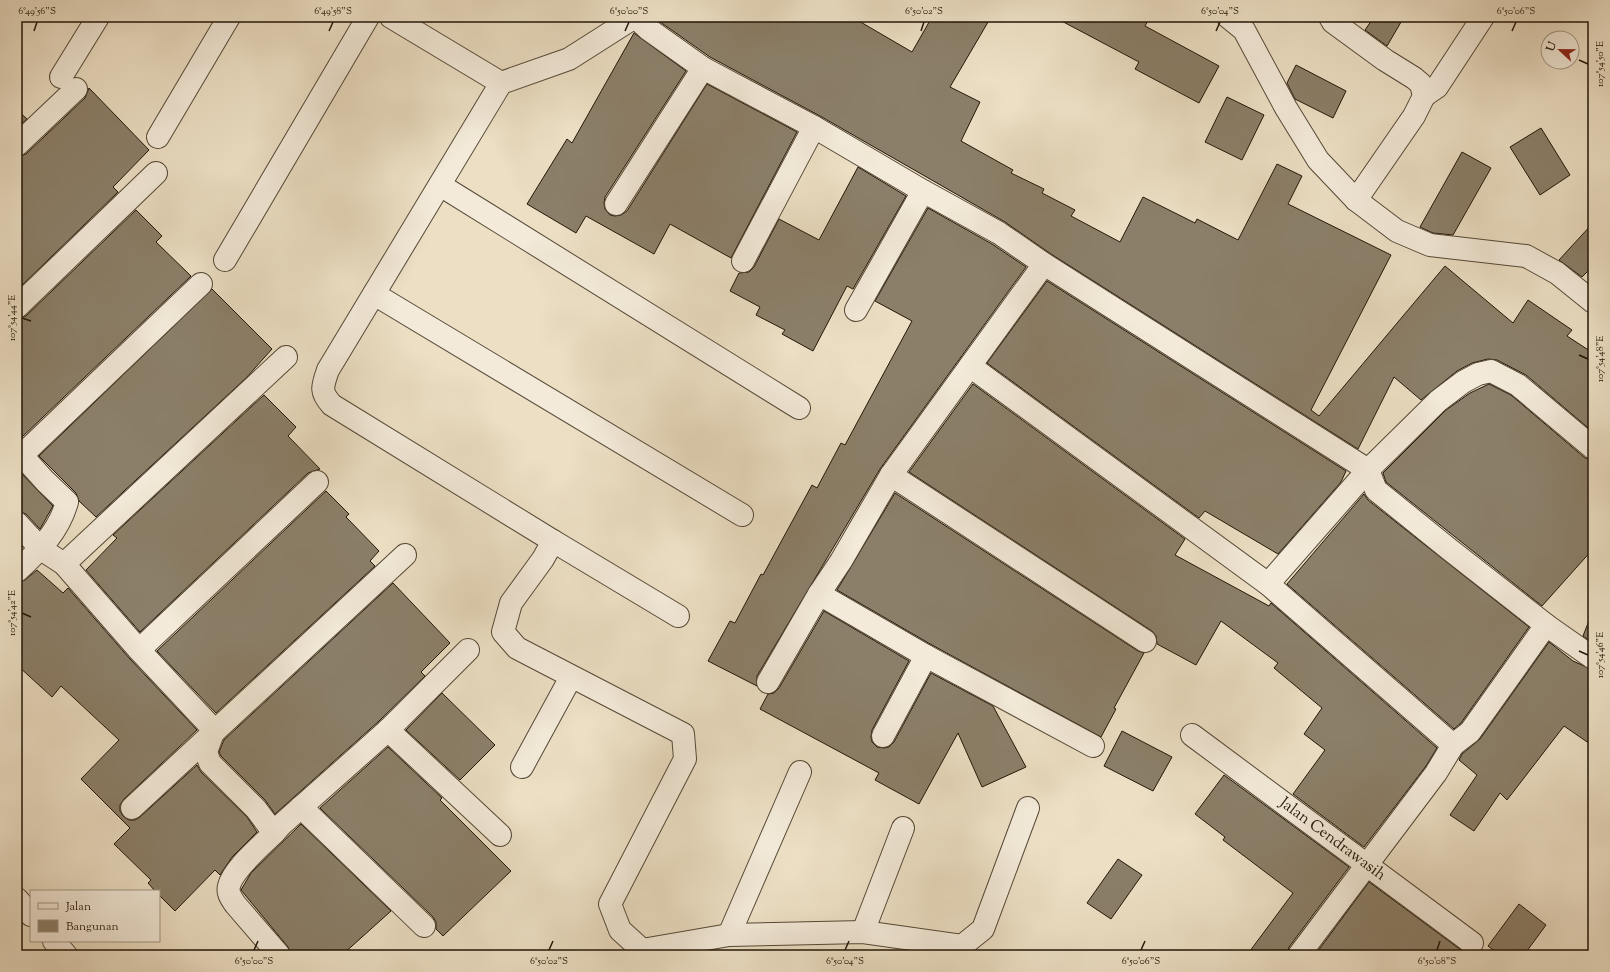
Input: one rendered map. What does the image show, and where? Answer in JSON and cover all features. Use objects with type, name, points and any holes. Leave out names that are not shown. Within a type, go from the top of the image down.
[{"type":"street","points":[[17,145],[68,83],[98,17]]},
{"type":"street","points":[[158,137],[229,17]]},
{"type":"street","points":[[225,260],[368,17]]},
{"type":"street","points":[[391,17],[501,83]]},
{"type":"street","points":[[678,616],[332,405],[324,396],[323,385],[328,370],[501,83],[568,59],[635,17],[648,29],[703,68],[814,126],[923,191],[1000,233],[1044,264],[1368,470],[1376,490],[1448,549],[1546,625],[1593,658]]},
{"type":"street","points":[[1228,17],[1244,30],[1286,108],[1318,160],[1356,200],[1397,231],[1430,244],[1526,256],[1557,273],[1593,302]]},
{"type":"street","points":[[1330,17],[1333,22],[1379,56],[1414,78],[1421,84],[1424,96]]},
{"type":"street","points":[[1356,200],[1414,116],[1424,96],[1437,87],[1482,17]]},
{"type":"street","points":[[616,204],[703,68]]},
{"type":"street","points":[[743,261],[814,126]]},
{"type":"street","points":[[17,307],[156,173]]},
{"type":"street","points":[[440,185],[799,408]]},
{"type":"street","points":[[856,310],[923,191]]},
{"type":"street","points":[[768,682],[891,475],[1044,264]]},
{"type":"street","points":[[17,571],[42,549],[63,516],[67,502],[45,481],[20,452],[201,284]]},
{"type":"street","points":[[374,294],[742,515]]},
{"type":"street","points":[[64,564],[286,357]]},
{"type":"street","points":[[970,366],[1268,584],[1453,745]]},
{"type":"street","points":[[1268,584],[1368,470],[1438,402],[1463,382],[1478,374],[1491,371],[1518,385],[1593,448]]},
{"type":"street","points":[[891,475],[1146,641]]},
{"type":"street","points":[[139,650],[317,482]]},
{"type":"street","points":[[17,523],[42,549],[64,564],[139,650],[214,730]]},
{"type":"street","points":[[553,541],[543,559],[511,603],[503,632],[516,648],[683,734],[685,759],[633,856],[610,904],[620,930],[642,950],[729,935],[863,932],[962,946],[983,929],[1028,808]]},
{"type":"street","points":[[132,808],[214,730],[405,555]]},
{"type":"street","points":[[819,594],[926,656],[1093,746]]},
{"type":"street","points":[[1299,955],[1436,773],[1453,745],[1470,732],[1546,625]]},
{"type":"street","points":[[279,955],[235,904],[229,894],[229,887],[232,878],[274,833],[388,730],[468,650]]},
{"type":"street","points":[[883,736],[926,656]]},
{"type":"street","points":[[522,767],[571,677]]},
{"type":"street","points":[[214,730],[206,752],[210,763],[256,809],[274,833]]},
{"type":"street","points":[[388,730],[500,835]]},
{"type":"street","name":"Jalan Cendrawasih","points":[[1192,735],[1472,943]]},
{"type":"street","points":[[729,935],[800,772]]},
{"type":"street","points":[[301,807],[424,926]]},
{"type":"street","points":[[863,932],[903,828]]},
{"type":"street","points":[[17,899],[30,914]]},
{"type":"street","points":[[55,942],[66,955]]},
{"type":"building","points":[[653,17],[852,17],[912,52],[932,17],[991,17],[950,87],[980,102],[961,141],[1013,170],[1011,173],[1044,189],[1042,193],[1075,210],[1071,216],[1120,242],[1143,197],[1195,223],[1197,219],[1238,240],[1277,164],[1302,176],[1288,204],[1391,255],[1311,410],[1319,416],[1445,266],[1513,323],[1528,300],[1572,330],[1567,336],[1593,353],[1593,432],[1526,375],[1497,360],[1488,359],[1472,363],[1457,371],[1421,400],[1394,377],[1358,449],[1051,254],[1005,222],[820,116],[710,57]]},
{"type":"building","points":[[1054,17],[1150,17],[1145,26],[1219,66],[1199,103],[1135,69],[1139,62]]},
{"type":"building","points":[[1374,17],[1404,17],[1387,46],[1365,30]]},
{"type":"building","points":[[634,33],[686,71],[605,197],[605,209],[610,215],[621,215],[627,211],[707,84],[797,132],[731,258],[670,224],[654,254],[586,216],[576,233],[527,204],[567,139],[572,143]]},
{"type":"building","points":[[1296,65],[1346,91],[1333,118],[1295,99],[1287,83]]},
{"type":"building","points":[[89,88],[149,150],[113,187],[118,192],[17,290],[17,157],[26,154],[85,98]]},
{"type":"building","points":[[1227,97],[1264,115],[1242,160],[1205,142]]},
{"type":"building","points":[[17,110],[27,119],[17,128]]},
{"type":"building","points":[[1541,128],[1570,175],[1540,195],[1510,147]]},
{"type":"building","points":[[1462,152],[1491,168],[1453,235],[1433,233],[1420,227]]},
{"type":"building","points":[[858,167],[906,196],[853,289],[847,286],[813,351],[782,334],[785,330],[756,315],[760,307],[730,291],[739,273],[749,272],[754,267],[779,219],[819,240]]},
{"type":"building","points":[[928,208],[992,244],[1026,267],[880,469],[757,676],[757,686],[708,661],[730,621],[735,623],[812,485],[817,488],[841,443],[845,445],[912,321],[875,301]]},
{"type":"building","points":[[136,210],[162,236],[156,242],[191,276],[21,438],[17,438],[17,319],[26,316]]},
{"type":"building","points":[[1593,223],[1593,266],[1582,277],[1559,260]]},
{"type":"building","points":[[1047,281],[1346,471],[1341,482],[1278,554],[1205,511],[1199,518],[987,363]]},
{"type":"building","points":[[212,289],[272,349],[246,378],[96,517],[79,501],[76,493],[39,456]]},
{"type":"building","points":[[973,384],[1185,539],[1175,555],[1269,606],[1271,603],[1437,748],[1426,766],[1364,847],[1293,794],[1325,750],[1304,734],[1322,708],[1274,668],[1278,663],[1221,621],[1196,665],[1157,644],[1156,636],[1152,631],[909,472]]},
{"type":"building","points":[[1489,384],[1511,395],[1585,458],[1593,460],[1593,549],[1542,606],[1386,482],[1383,473],[1446,410],[1470,393]]},
{"type":"building","points":[[264,395],[296,427],[288,436],[320,469],[308,473],[140,632],[86,570],[117,538],[113,535]]},
{"type":"building","points":[[17,469],[53,506],[40,529],[26,514],[17,511]]},
{"type":"building","points":[[326,491],[349,514],[346,517],[379,551],[370,561],[375,566],[216,713],[157,651]]},
{"type":"building","points":[[895,493],[1138,651],[1144,653],[1114,708],[1116,709],[1101,737],[932,645],[837,590]]},
{"type":"building","points":[[1364,494],[1368,500],[1529,627],[1461,723],[1454,729],[1287,584]]},
{"type":"building","points":[[37,570],[63,593],[68,588],[130,659],[197,730],[124,799],[120,805],[120,811],[123,816],[129,820],[135,820],[140,817],[197,765],[201,772],[247,817],[257,832],[232,857],[220,875],[215,870],[175,911],[160,896],[160,890],[154,890],[148,883],[151,880],[114,844],[130,828],[81,779],[119,740],[61,686],[52,697],[17,665],[17,583],[25,580]]},
{"type":"building","points":[[393,583],[450,643],[421,672],[425,676],[379,721],[275,814],[265,800],[221,756],[219,752],[224,740]]},
{"type":"building","points":[[824,611],[909,661],[872,730],[872,742],[877,747],[889,747],[894,742],[931,673],[993,706],[1026,767],[982,787],[958,733],[919,804],[875,780],[879,773],[760,709],[768,694],[774,693],[779,688]]},
{"type":"building","points":[[1593,613],[1593,643],[1583,636]]},
{"type":"building","points":[[1549,642],[1573,661],[1593,670],[1593,746],[1564,726],[1507,800],[1500,793],[1474,831],[1450,815],[1477,775],[1459,760],[1462,754],[1480,739]]},
{"type":"building","points":[[442,693],[495,745],[460,780],[406,730]]},
{"type":"building","points":[[1122,731],[1172,757],[1153,791],[1104,766]]},
{"type":"building","points":[[388,747],[442,798],[440,800],[511,871],[443,936],[436,929],[436,922],[433,917],[320,808]]},
{"type":"building","points":[[1224,775],[1349,867],[1289,947],[1287,955],[1247,955],[1293,893],[1223,840],[1225,837],[1195,814]]},
{"type":"building","points":[[301,824],[391,911],[342,955],[291,955],[288,947],[241,890],[251,873]]},
{"type":"building","points":[[1118,859],[1142,875],[1111,919],[1087,903]]},
{"type":"building","points":[[1369,882],[1465,953],[1469,955],[1315,955]]},
{"type":"building","points":[[1519,904],[1546,925],[1524,955],[1500,955],[1488,946]]}]
